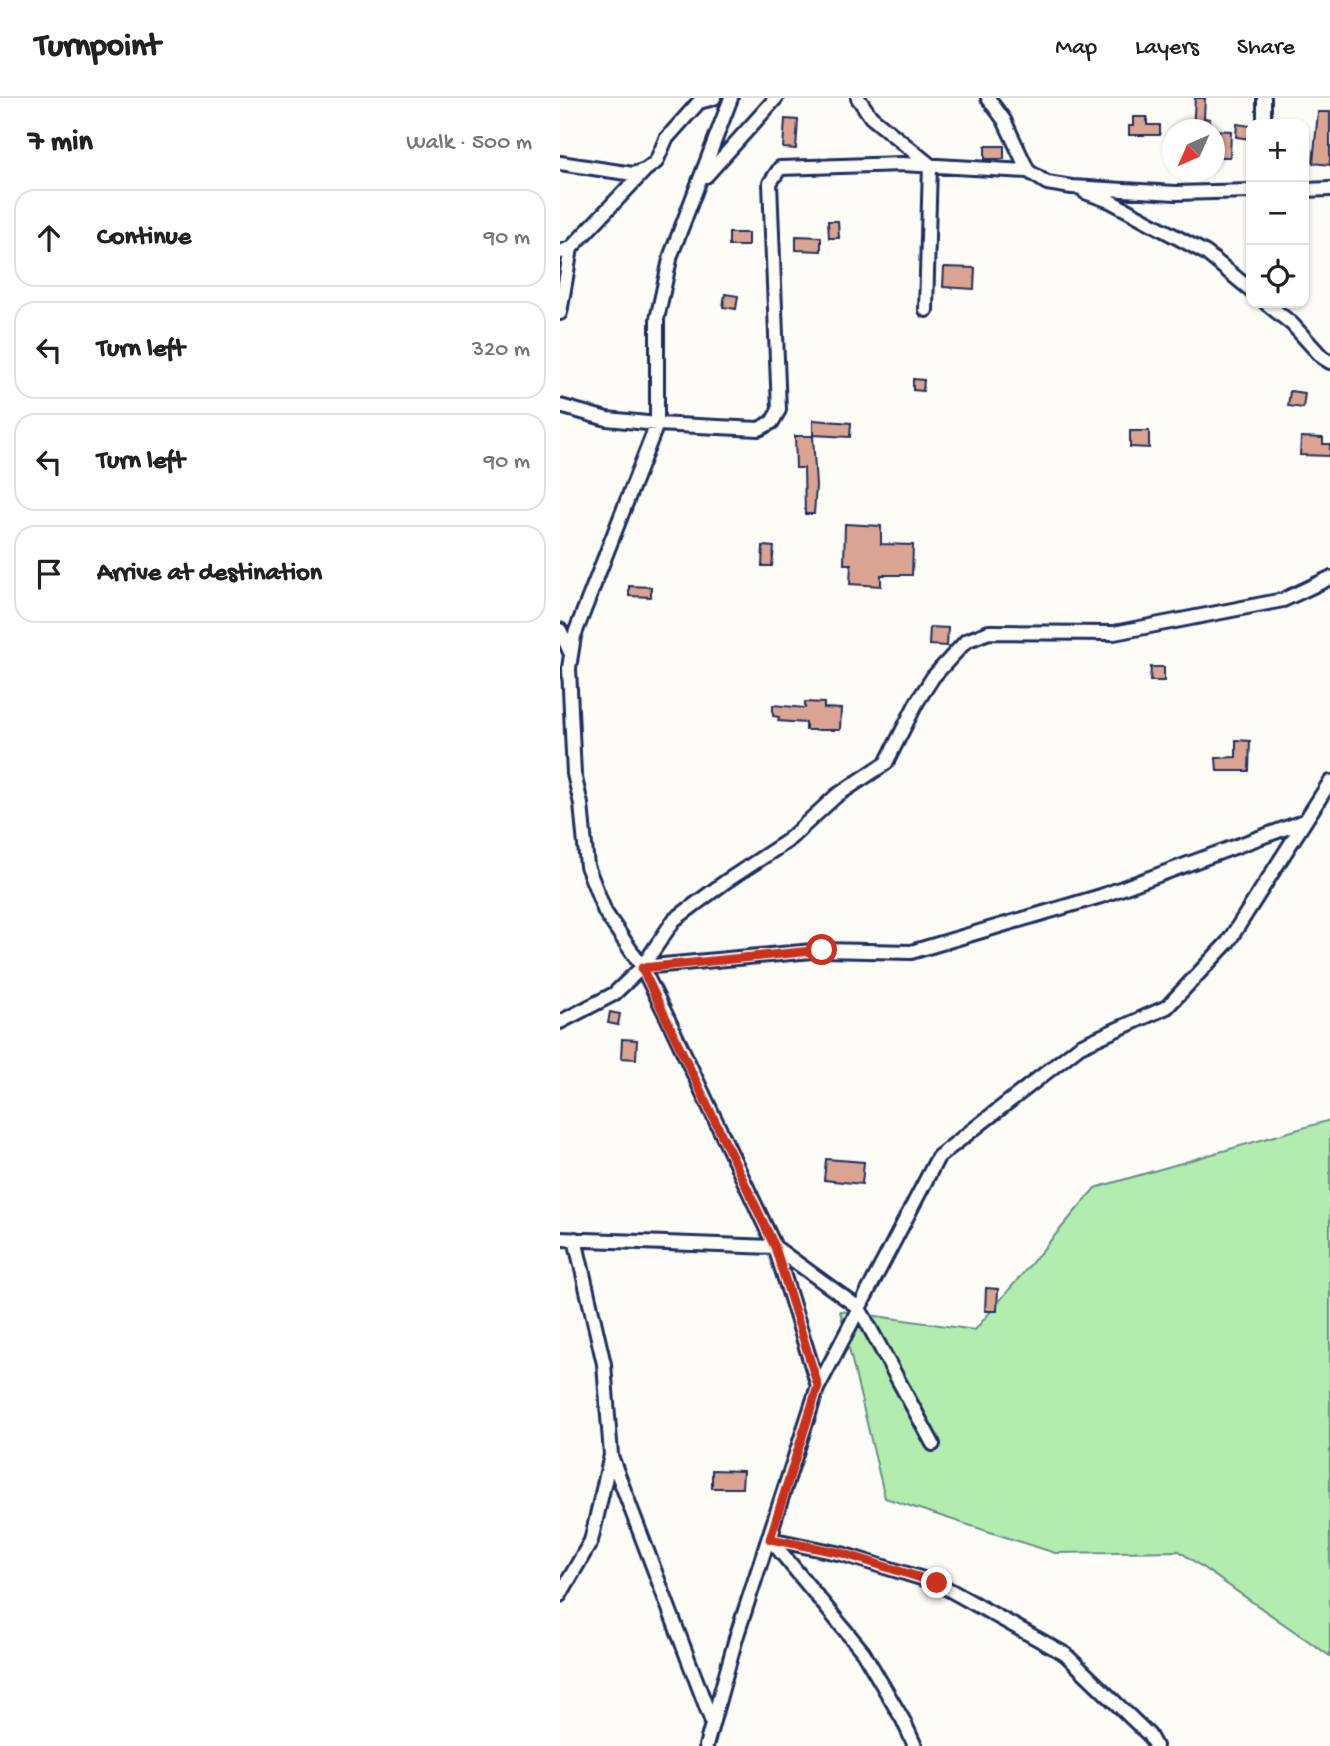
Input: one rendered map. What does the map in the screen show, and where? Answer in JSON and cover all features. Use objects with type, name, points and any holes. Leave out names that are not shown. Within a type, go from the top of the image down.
[{"type":"street","points":[[560,313],[566,250],[656,162],[666,139],[699,102],[714,98]]},
{"type":"street","points":[[731,98],[671,256],[657,319],[657,424],[570,652],[574,774],[581,804],[587,866],[605,912],[642,968],[673,1029],[775,1247],[818,1386],[770,1539]]},
{"type":"street","points":[[701,182],[776,98]]},
{"type":"street","points":[[858,98],[871,117],[930,165]]},
{"type":"street","points":[[988,98],[1004,120],[1028,171]]},
{"type":"street","points":[[1264,98],[1264,119]]},
{"type":"street","points":[[560,163],[633,174],[645,170]]},
{"type":"street","points":[[926,310],[930,165]]},
{"type":"street","points":[[560,405],[607,419],[657,424],[759,429],[772,422],[779,410],[769,183],[780,168],[930,165],[1028,171],[1046,183],[1072,187],[1176,192],[1246,191]]},
{"type":"street","points":[[1072,187],[1110,201],[1206,253],[1246,286]]},
{"type":"street","points":[[1309,190],[1330,190]]},
{"type":"street","points":[[1272,308],[1330,362]]},
{"type":"street","points":[[560,1022],[614,995],[642,968],[674,920],[786,842],[836,796],[886,763],[933,677],[966,641],[989,632],[1114,634],[1283,600],[1330,579]]},
{"type":"street","points":[[560,630],[570,652]]},
{"type":"street","points":[[706,1746],[736,1638],[818,1386],[938,1157],[1080,1046],[1167,1007],[1228,942],[1330,782]]},
{"type":"street","points":[[642,968],[822,950],[911,952],[1101,896],[1305,820]]},
{"type":"street","points":[[560,1239],[775,1247],[859,1308],[933,1444]]},
{"type":"street","points":[[575,1239],[604,1364],[611,1455],[712,1722]]},
{"type":"street","points":[[560,1595],[591,1541],[611,1455]]},
{"type":"street","points":[[770,1539],[863,1652],[915,1746]]},
{"type":"street","points":[[770,1539],[842,1553],[937,1583],[1065,1654],[1150,1735],[1155,1746]]},
{"type":"green space","points":[[1330,1120],[1330,1656],[1179,1551],[1055,1553],[885,1498],[840,1311],[975,1330],[1095,1188]]},
{"type":"building","points":[[1195,98],[1205,98],[1204,118],[1210,119],[1194,119]]},
{"type":"building","points":[[1318,112],[1330,112],[1330,165],[1313,163]]},
{"type":"building","points":[[1133,117],[1147,117],[1147,125],[1160,125],[1160,135],[1129,135]]},
{"type":"building","points":[[785,119],[798,120],[796,149],[783,148]]},
{"type":"building","points":[[1237,124],[1246,125],[1246,138],[1236,137]]},
{"type":"building","points":[[1225,131],[1231,131],[1230,157],[1225,157]]},
{"type":"building","points":[[985,146],[1004,146],[1004,159],[985,159]]},
{"type":"building","points":[[828,221],[838,221],[839,238],[829,238]]},
{"type":"building","points":[[729,233],[748,233],[748,246],[729,246]]},
{"type":"building","points":[[796,236],[821,237],[821,251],[796,250]]},
{"type":"building","points":[[944,267],[975,268],[974,289],[943,287]]},
{"type":"building","points":[[725,294],[738,296],[736,309],[723,307]]},
{"type":"building","points":[[913,379],[924,380],[923,391],[913,390]]},
{"type":"building","points":[[1290,391],[1305,393],[1303,408],[1288,406]]},
{"type":"building","points":[[813,420],[851,423],[850,437],[813,435]]},
{"type":"building","points":[[1130,431],[1149,431],[1149,448],[1130,447]]},
{"type":"building","points":[[795,436],[813,436],[816,486],[814,514],[805,514],[804,468],[796,468]]},
{"type":"building","points":[[1301,437],[1323,438],[1323,444],[1330,444],[1330,456],[1300,455]]},
{"type":"building","points":[[845,524],[881,526],[881,544],[913,545],[912,575],[881,575],[881,586],[850,584],[851,564],[844,564]]},
{"type":"building","points":[[763,546],[774,547],[772,566],[762,566]]},
{"type":"building","points":[[629,586],[651,587],[651,597],[629,596]]},
{"type":"building","points":[[930,627],[948,628],[947,646],[929,645]]},
{"type":"building","points":[[1151,667],[1164,667],[1164,681],[1150,681]]},
{"type":"building","points":[[805,702],[824,703],[824,708],[841,709],[840,730],[806,730],[806,723],[778,721],[779,717],[773,716],[773,705],[805,708]]},
{"type":"building","points":[[1236,740],[1250,741],[1249,771],[1217,771],[1216,758],[1236,757]]},
{"type":"building","points":[[610,1012],[620,1014],[618,1025],[608,1023]]},
{"type":"building","points":[[622,1039],[637,1040],[636,1059],[621,1058]]},
{"type":"building","points":[[826,1159],[864,1162],[862,1184],[824,1180]]},
{"type":"building","points":[[986,1288],[998,1289],[997,1311],[985,1311]]},
{"type":"building","points":[[712,1470],[743,1471],[742,1488],[712,1488]]},
{"type":"route","points":[[822,950],[642,968],[775,1247],[818,1386],[770,1539],[842,1553],[937,1583]]}]
